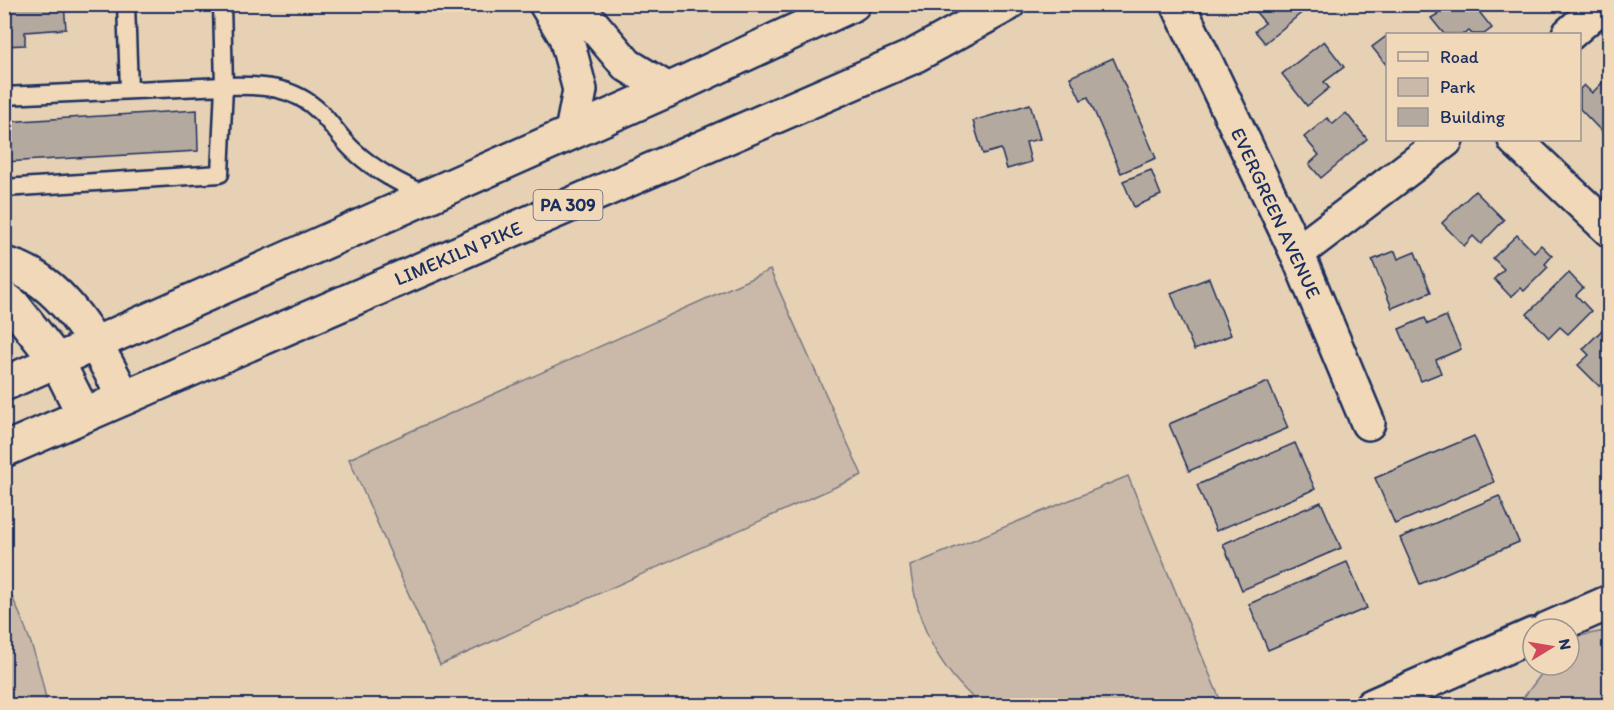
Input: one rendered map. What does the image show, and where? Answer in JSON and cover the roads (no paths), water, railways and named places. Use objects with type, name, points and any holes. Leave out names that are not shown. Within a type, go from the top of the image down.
[{"type":"main road","points":[[546,4],[566,37],[580,90],[572,132]]},
{"type":"main road","points":[[575,4],[627,65],[668,90]]},
{"type":"main road","points":[[4,384],[668,90],[853,4]]},
{"type":"main road","name":"LIMEKILN PIKE","points":[[124,397],[912,57],[1008,4]]},
{"type":"main road","name":"EVERGREEN AVENUE","points":[[1178,4],[1297,253],[1368,423]]},
{"type":"main road","points":[[1570,33],[1603,4]]},
{"type":"main road","points":[[1297,253],[1445,141]]},
{"type":"main road","points":[[1516,141],[1610,230]]},
{"type":"main road","points":[[4,264],[33,276],[61,297],[96,345],[124,397]]},
{"type":"main road","points":[[4,298],[13,304],[57,361],[84,415]]},
{"type":"main road","name":"PA 309","points":[[4,450],[124,397]]},
{"type":"main road","points":[[1576,617],[1610,602]]},
{"type":"main road","points":[[1372,705],[1521,640]]},
{"type":"lane","points":[[126,4],[129,89]]},
{"type":"lane","points":[[4,188],[220,174],[224,86],[222,4]]},
{"type":"lane","points":[[4,96],[264,85],[302,98],[319,111],[353,150],[375,168],[428,196]]}]
